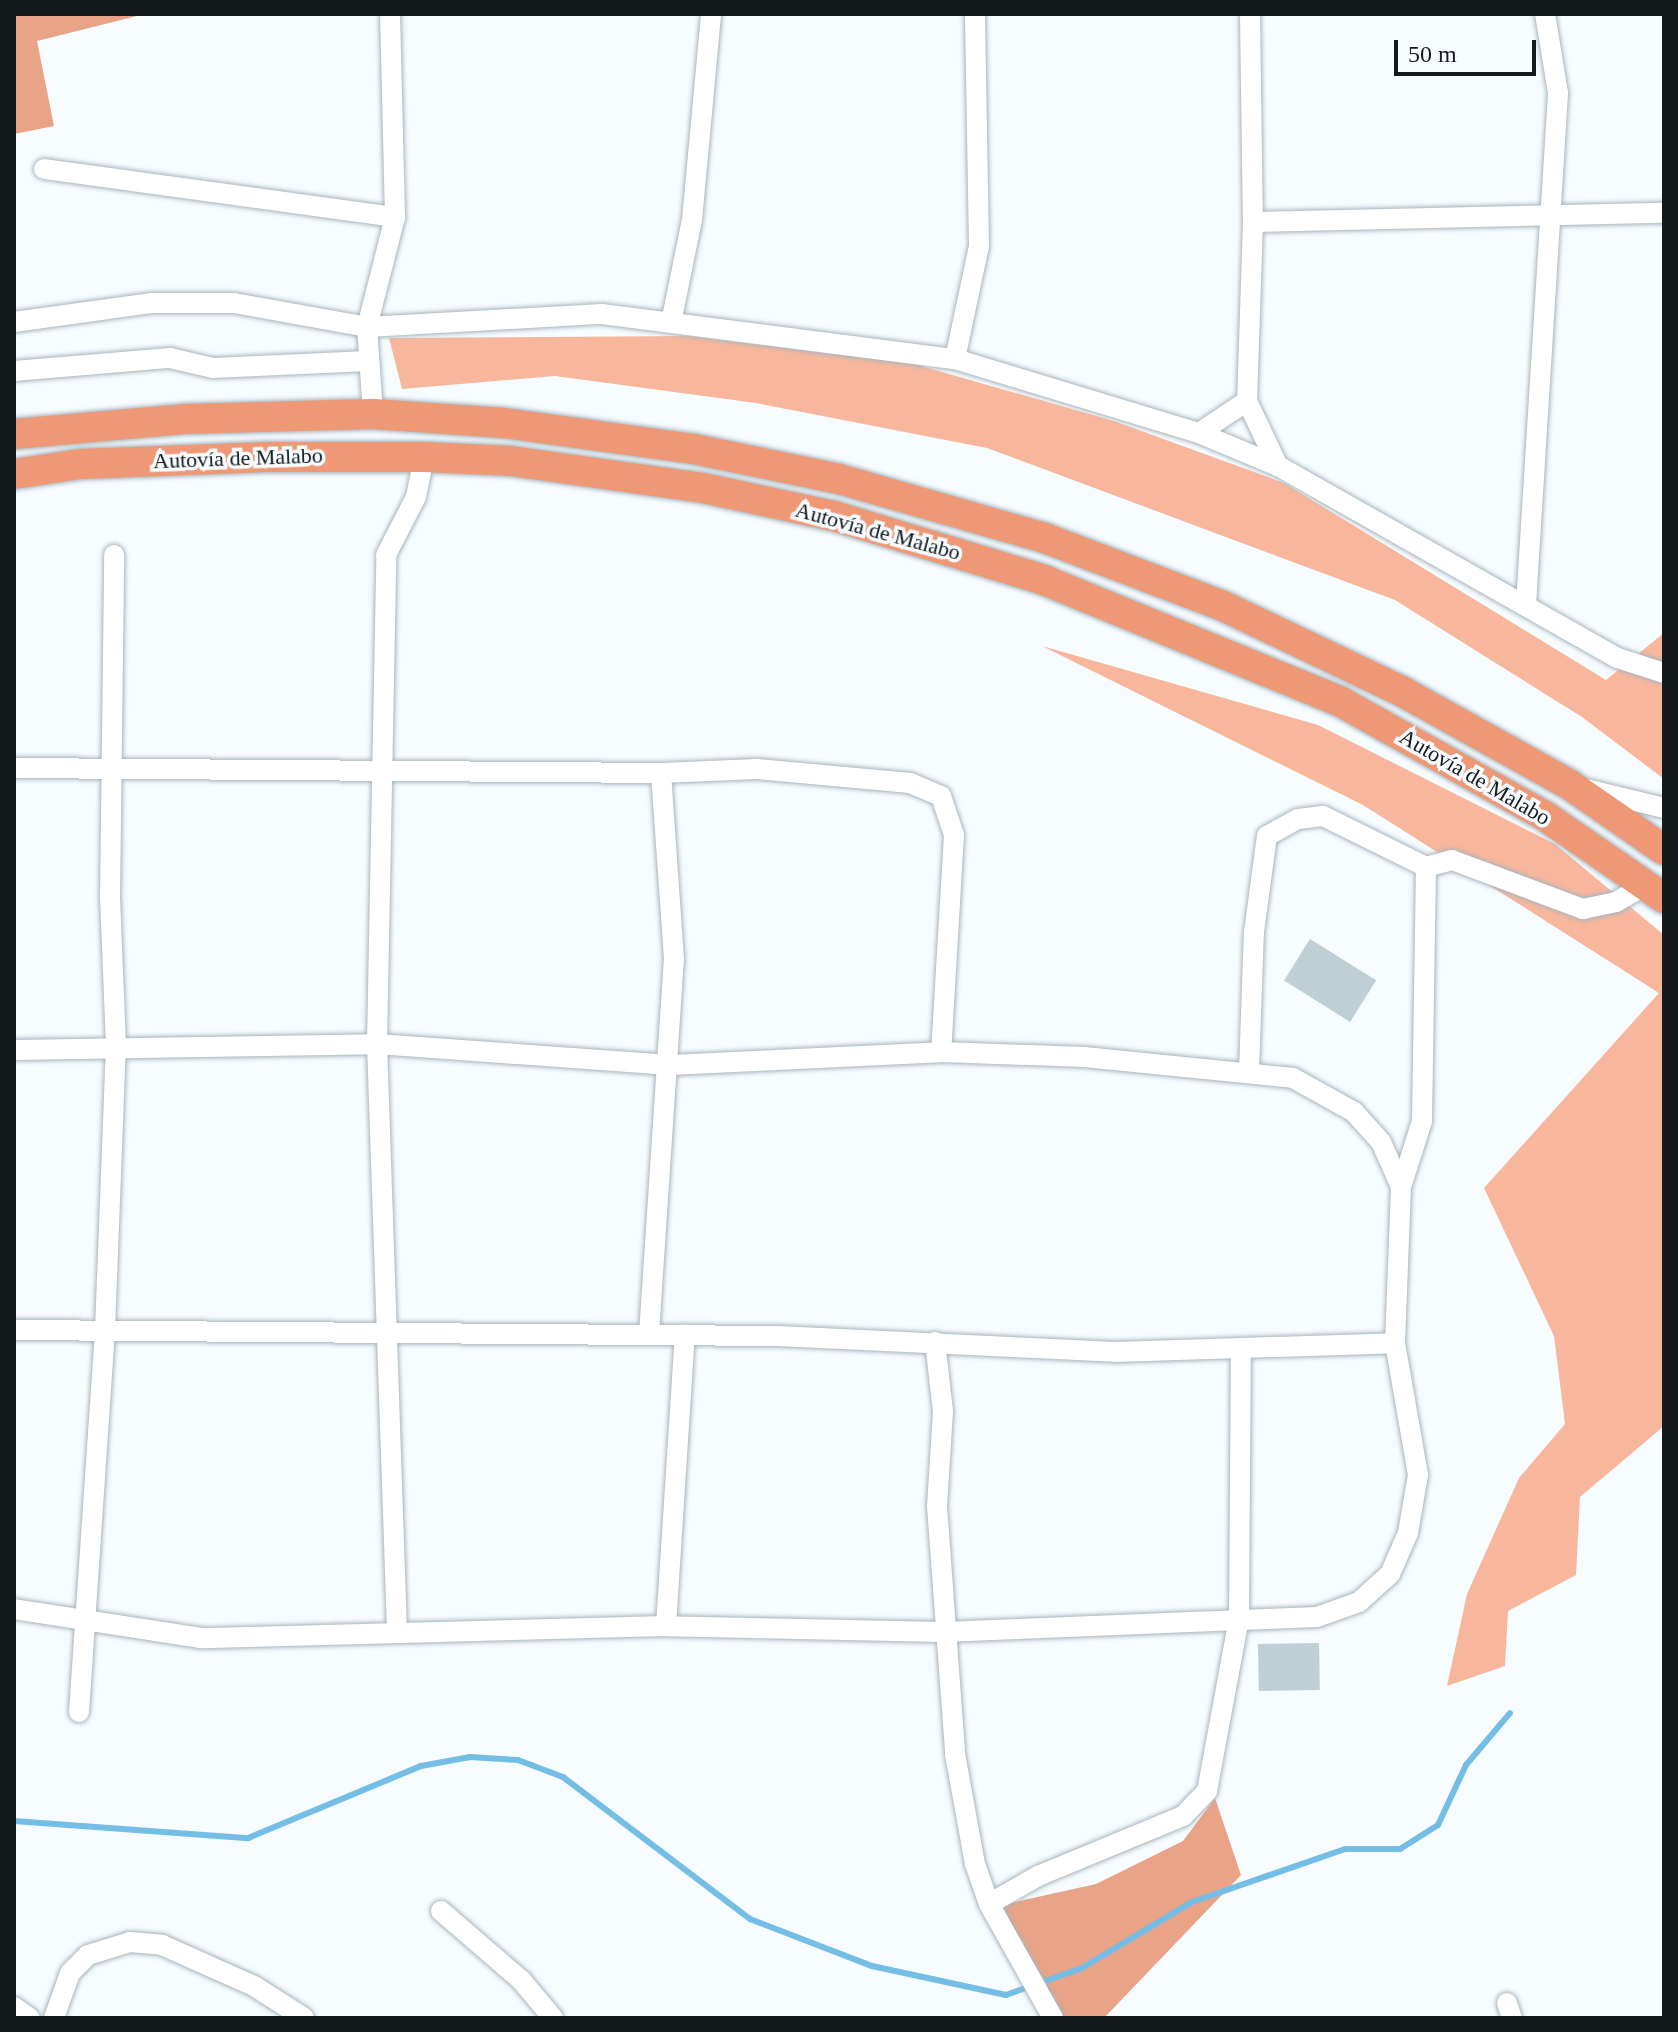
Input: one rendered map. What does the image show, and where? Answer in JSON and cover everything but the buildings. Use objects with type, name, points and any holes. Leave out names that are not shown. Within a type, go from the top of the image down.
[{"type":"highway","name":"Autovía de Malabo","points":[[14,434],[186,419],[373,414],[504,423],[694,449],[839,479],[1045,538],[1223,606],[1403,692],[1570,785],[1664,850]]},
{"type":"highway","name":"Autovía de Malabo","points":[[14,474],[80,464],[424,457],[511,461],[703,488],[834,516],[1044,580],[1341,702],[1545,816],[1655,892]]},
{"type":"street","points":[[373,414],[367,327],[395,217],[390,14]]},
{"type":"street","points":[[672,318],[692,220],[711,14]]},
{"type":"street","points":[[955,359],[979,246],[975,14]]},
{"type":"street","points":[[1250,14],[1253,222],[1247,401],[1278,466]]},
{"type":"street","points":[[1526,605],[1558,83],[1545,14]]},
{"type":"street","points":[[44,169],[395,217]]},
{"type":"street","points":[[1253,222],[1550,219],[1664,213]]},
{"type":"street","points":[[14,322],[151,303],[234,303],[367,327],[539,314],[672,318],[955,359],[1199,433],[1278,466],[1618,658],[1664,673]]},
{"type":"street","points":[[14,371],[170,358],[213,368],[368,361]]},
{"type":"street","points":[[1199,433],[1247,401]]},
{"type":"street","points":[[397,1631],[391,1331],[377,1044],[386,555],[416,497],[424,457]]},
{"type":"street","points":[[79,1712],[105,1330],[116,1046],[110,899],[115,768],[114,555]]},
{"type":"street","points":[[14,768],[661,773],[757,769],[910,783],[941,796],[954,835],[941,1052]]},
{"type":"street","points":[[649,1334],[670,1065],[674,924],[661,773]]},
{"type":"street","points":[[1570,785],[1664,808]]},
{"type":"street","points":[[1249,1072],[1254,932],[1267,836],[1298,819],[1323,816],[1426,867],[1452,860],[1583,909],[1655,892]]},
{"type":"street","points":[[14,1609],[201,1638],[666,1626],[943,1632],[1317,1617],[1359,1602],[1390,1574],[1408,1533],[1418,1475],[1395,1343],[1401,1187],[1422,1121],[1426,867]]},
{"type":"street","points":[[14,1050],[377,1044],[670,1065],[941,1052],[1249,1072],[1293,1078],[1354,1112],[1381,1142],[1401,1187]]},
{"type":"street","points":[[14,1330],[649,1334],[935,1342],[1115,1352],[1395,1343]]},
{"type":"street","points":[[666,1626],[685,1335]]},
{"type":"street","points":[[935,1342],[943,1411],[937,1506],[943,1632],[955,1754],[975,1864],[989,1904],[1053,2018]]},
{"type":"street","points":[[989,1904],[1038,1876],[1183,1816],[1207,1791],[1239,1619],[1241,1348]]},
{"type":"street","points":[[441,1911],[521,1980],[553,2018]]},
{"type":"street","points":[[54,2018],[70,1973],[88,1955],[130,1942],[162,1945],[254,1986],[304,2018]]},
{"type":"street","points":[[14,2007],[30,2018]]},
{"type":"shaded area","points":[[14,14],[145,14],[37,41],[54,126],[14,134]]},
{"type":"shaded area","points":[[688,336],[914,364],[1114,421],[1284,483],[1606,680],[1664,633],[1664,779],[1582,717],[1395,600],[987,448],[756,403],[555,376],[402,389],[389,338]]},
{"type":"shaded area","points":[[1042,646],[1318,725],[1555,844],[1664,935],[1664,1426],[1580,1497],[1576,1575],[1508,1611],[1505,1666],[1447,1686],[1467,1594],[1519,1478],[1565,1424],[1554,1336],[1484,1188],[1659,993],[1363,805]]},
{"type":"shaded area","points":[[1215,1798],[1241,1875],[1104,2018],[1041,2018],[984,1909],[1096,1884],[1183,1841]]},
{"type":"waterway","points":[[14,1821],[248,1838],[421,1766],[470,1757],[518,1760],[563,1777],[750,1919],[872,1966],[1006,1995],[1082,1968],[1192,1902],[1345,1849],[1400,1849],[1438,1825],[1466,1765],[1510,1713]]}]
